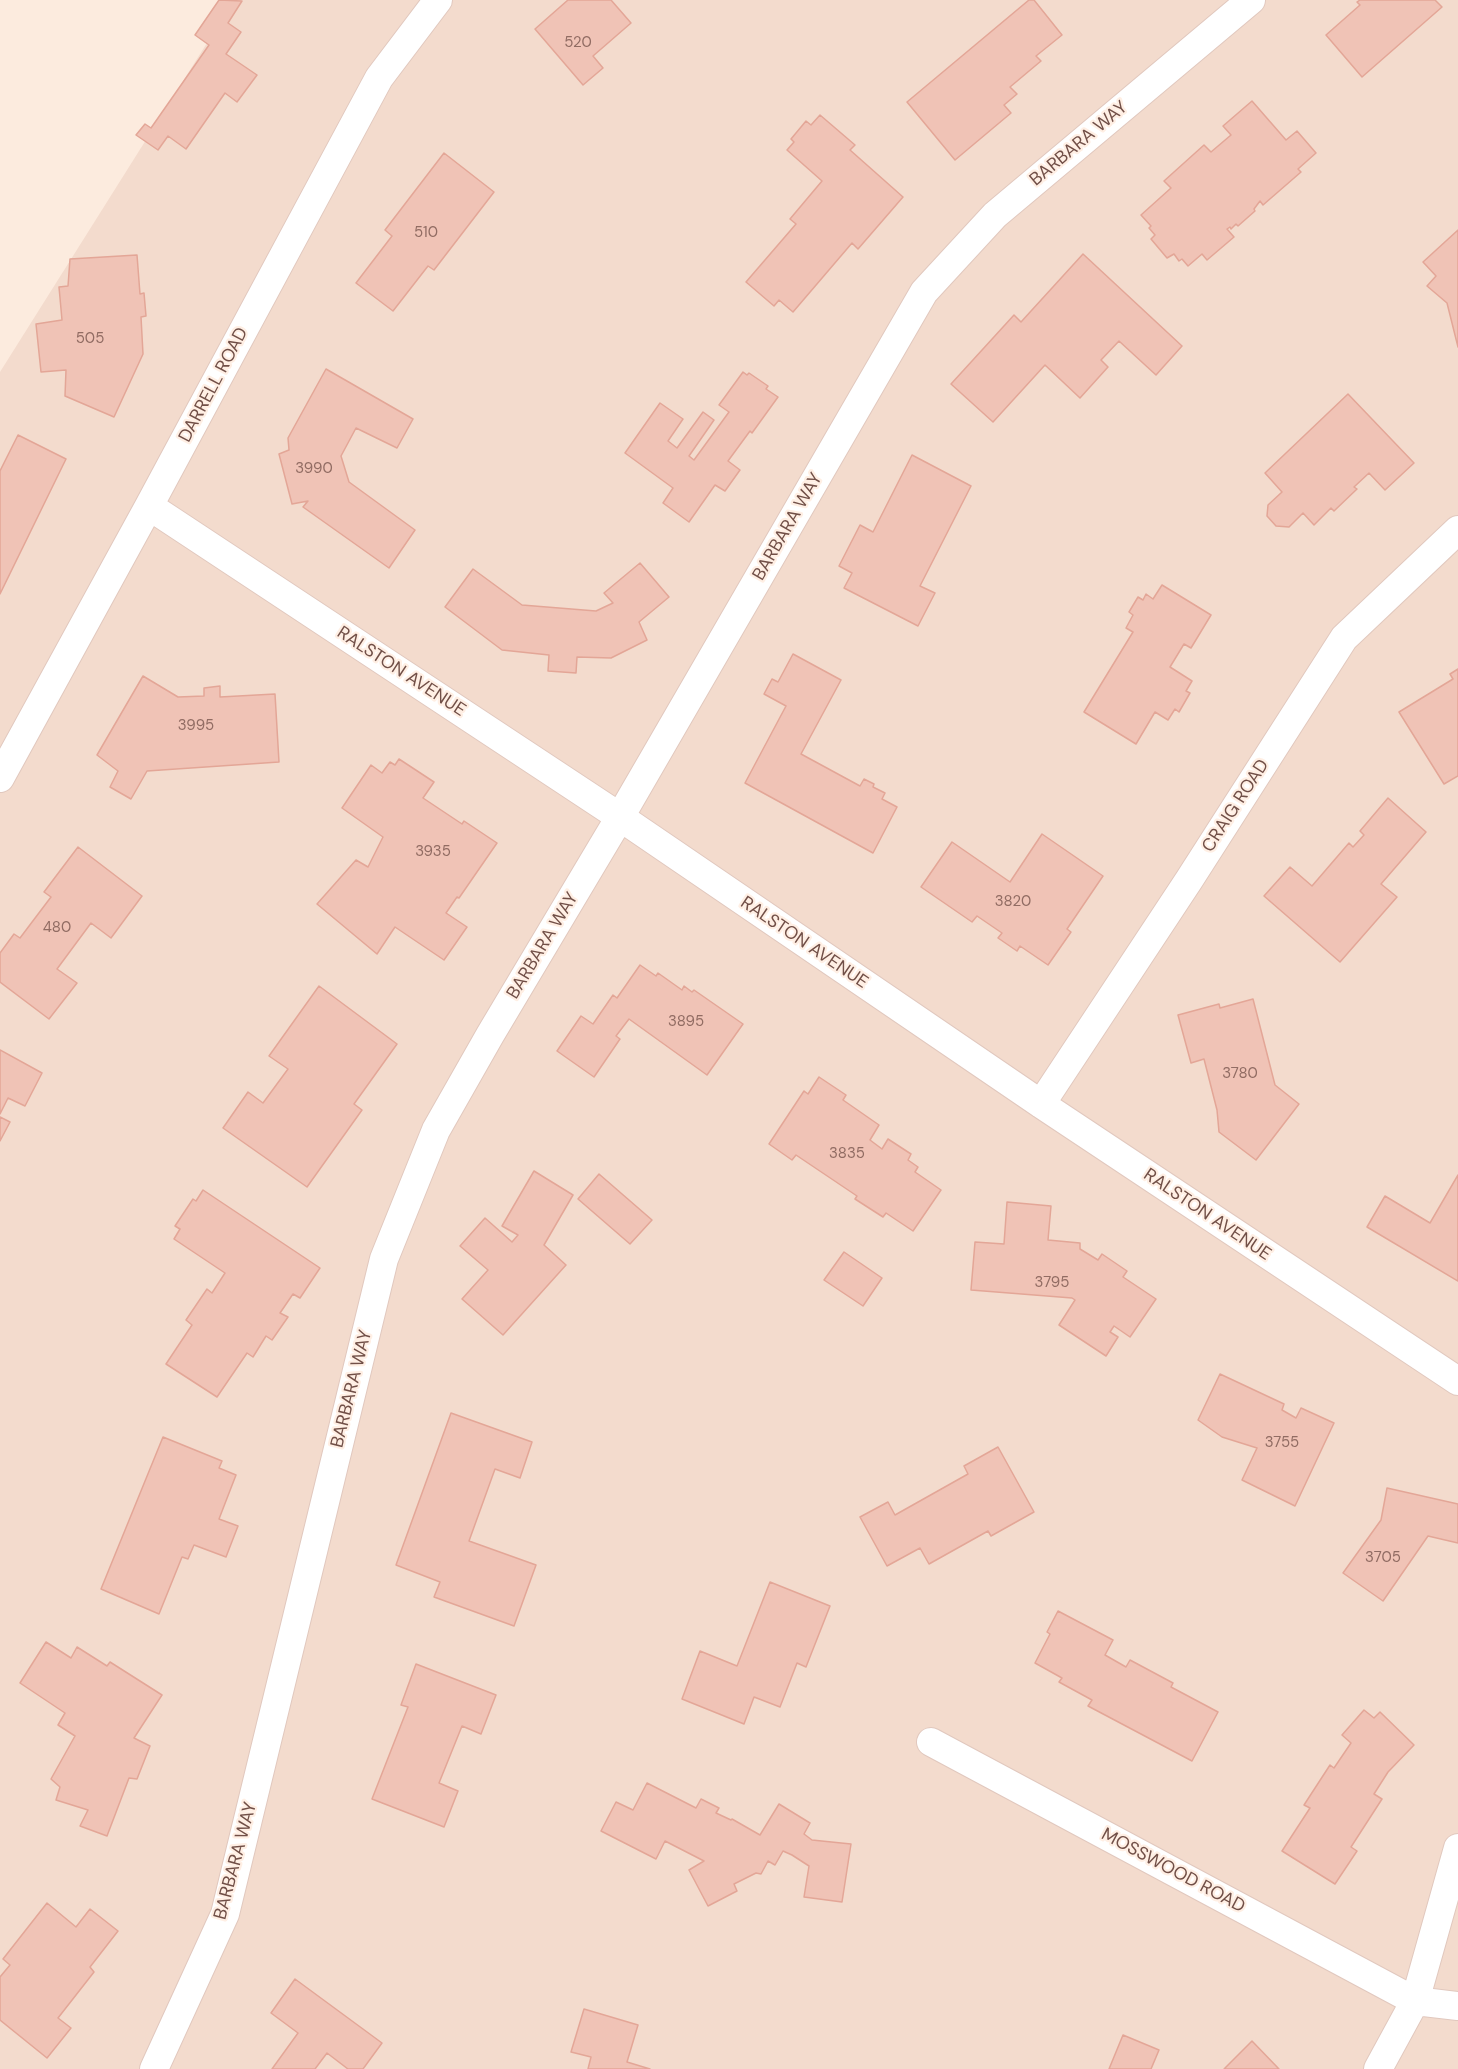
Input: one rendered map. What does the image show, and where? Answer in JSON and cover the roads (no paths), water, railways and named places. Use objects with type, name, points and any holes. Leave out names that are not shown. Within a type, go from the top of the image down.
[{"type":"street","name":"DARRELL ROAD","points":[[0,778],[379,78],[438,0]]},
{"type":"street","name":"BARBARA WAY","points":[[154,2069],[225,1914],[384,1259],[436,1130],[924,292],[995,215],[1251,0]]},
{"type":"street","name":"RALSTON AVENUE","points":[[149,506],[620,817],[1041,1104],[1458,1381]]},
{"type":"street","name":"CRAIG ROAD","points":[[1041,1104],[1189,880],[1344,638],[1458,530]]},
{"type":"street","name":"MOSSWOOD ROAD","points":[[931,1742],[1415,2001]]},
{"type":"street","points":[[1378,2069],[1415,2001],[1458,1848]]},
{"type":"street","points":[[1415,2001],[1458,2006]]}]
